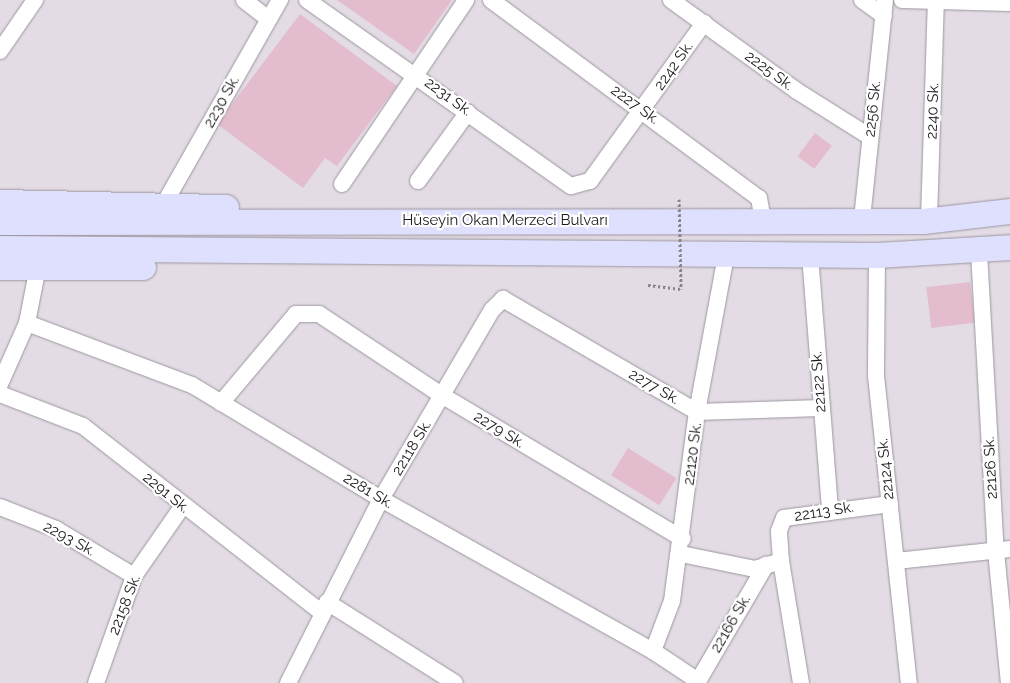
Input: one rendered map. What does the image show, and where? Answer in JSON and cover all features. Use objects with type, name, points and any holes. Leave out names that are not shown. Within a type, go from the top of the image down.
[{"type":"main road","points":[[0,202],[164,204],[292,210],[378,220]]},
{"type":"main road","name":"Hüseyin Okan Merzeci Bulvarı","points":[[0,222],[929,220],[1010,212]]},
{"type":"main road","name":"Hüseyin Okan Merzeci Bulvarı","points":[[0,248],[876,255],[979,252],[1010,247]]},
{"type":"main road","points":[[0,267],[290,266],[374,251]]},
{"type":"street","points":[[0,51],[35,0]]},
{"type":"street","points":[[244,0],[268,19]]},
{"type":"street","name":"2230 Sk.","points":[[164,204],[280,0]]},
{"type":"street","name":"2231 Sk.","points":[[307,0],[416,74],[571,186],[590,181]]},
{"type":"street","points":[[342,184],[466,0]]},
{"type":"street","name":"2227 Sk.","points":[[490,0],[759,198],[763,221]]},
{"type":"street","name":"2225 Sk.","points":[[671,0],[797,92],[870,136]]},
{"type":"street","points":[[862,0],[885,8]]},
{"type":"street","points":[[902,0],[1010,3]]},
{"type":"street","name":"2240 Sk.","points":[[929,220],[936,1]]},
{"type":"street","name":"2256 Sk.","points":[[862,219],[885,8]]},
{"type":"street","name":"2242 Sk.","points":[[590,181],[643,111],[704,23]]},
{"type":"street","points":[[418,181],[468,112]]},
{"type":"street","name":"22126 Sk.","points":[[979,252],[1003,550],[1009,683]]},
{"type":"street","name":"22120 Sk.","points":[[653,651],[672,601],[682,546],[697,412],[726,255]]},
{"type":"street","name":"22122 Sk.","points":[[810,255],[830,509]]},
{"type":"street","name":"22124 Sk.","points":[[876,255],[876,376],[909,683]]},
{"type":"street","points":[[0,384],[27,323],[38,267]]},
{"type":"street","name":"2277 Sk.","points":[[503,299],[697,412]]},
{"type":"street","name":"22118 Sk.","points":[[288,683],[324,607],[381,499],[492,310],[503,299]]},
{"type":"street","name":"2279 Sk.","points":[[220,403],[296,314],[319,314],[443,396],[682,546]]},
{"type":"street","name":"2281 Sk.","points":[[27,323],[192,386],[381,499],[653,651],[697,682]]},
{"type":"street","name":"2291 Sk.","points":[[0,394],[83,426],[182,507],[324,607],[455,683]]},
{"type":"street","points":[[697,412],[821,408]]},
{"type":"street","name":"22113 Sk.","points":[[774,563],[779,531],[784,518],[830,509],[890,504]]},
{"type":"street","name":"2293 Sk.","points":[[0,507],[56,529],[134,576]]},
{"type":"street","name":"22158 Sk.","points":[[96,683],[134,576],[182,507]]},
{"type":"street","points":[[682,546],[756,569],[774,563],[801,683]]},
{"type":"street","points":[[896,561],[1003,550]]},
{"type":"street","name":"22166 Sk.","points":[[697,682],[774,563]]},
{"type":"path","points":[[648,285],[681,289],[679,199]]},
{"type":"building","points":[[337,0],[452,0],[414,54]]},
{"type":"building","points":[[300,14],[397,86],[337,166],[325,158],[303,188],[217,124]]},
{"type":"building","points":[[815,133],[832,146],[814,169],[798,156]]},
{"type":"building","points":[[970,282],[975,323],[931,328],[926,287]]},
{"type":"building","points":[[628,448],[676,478],[659,505],[611,475]]}]
